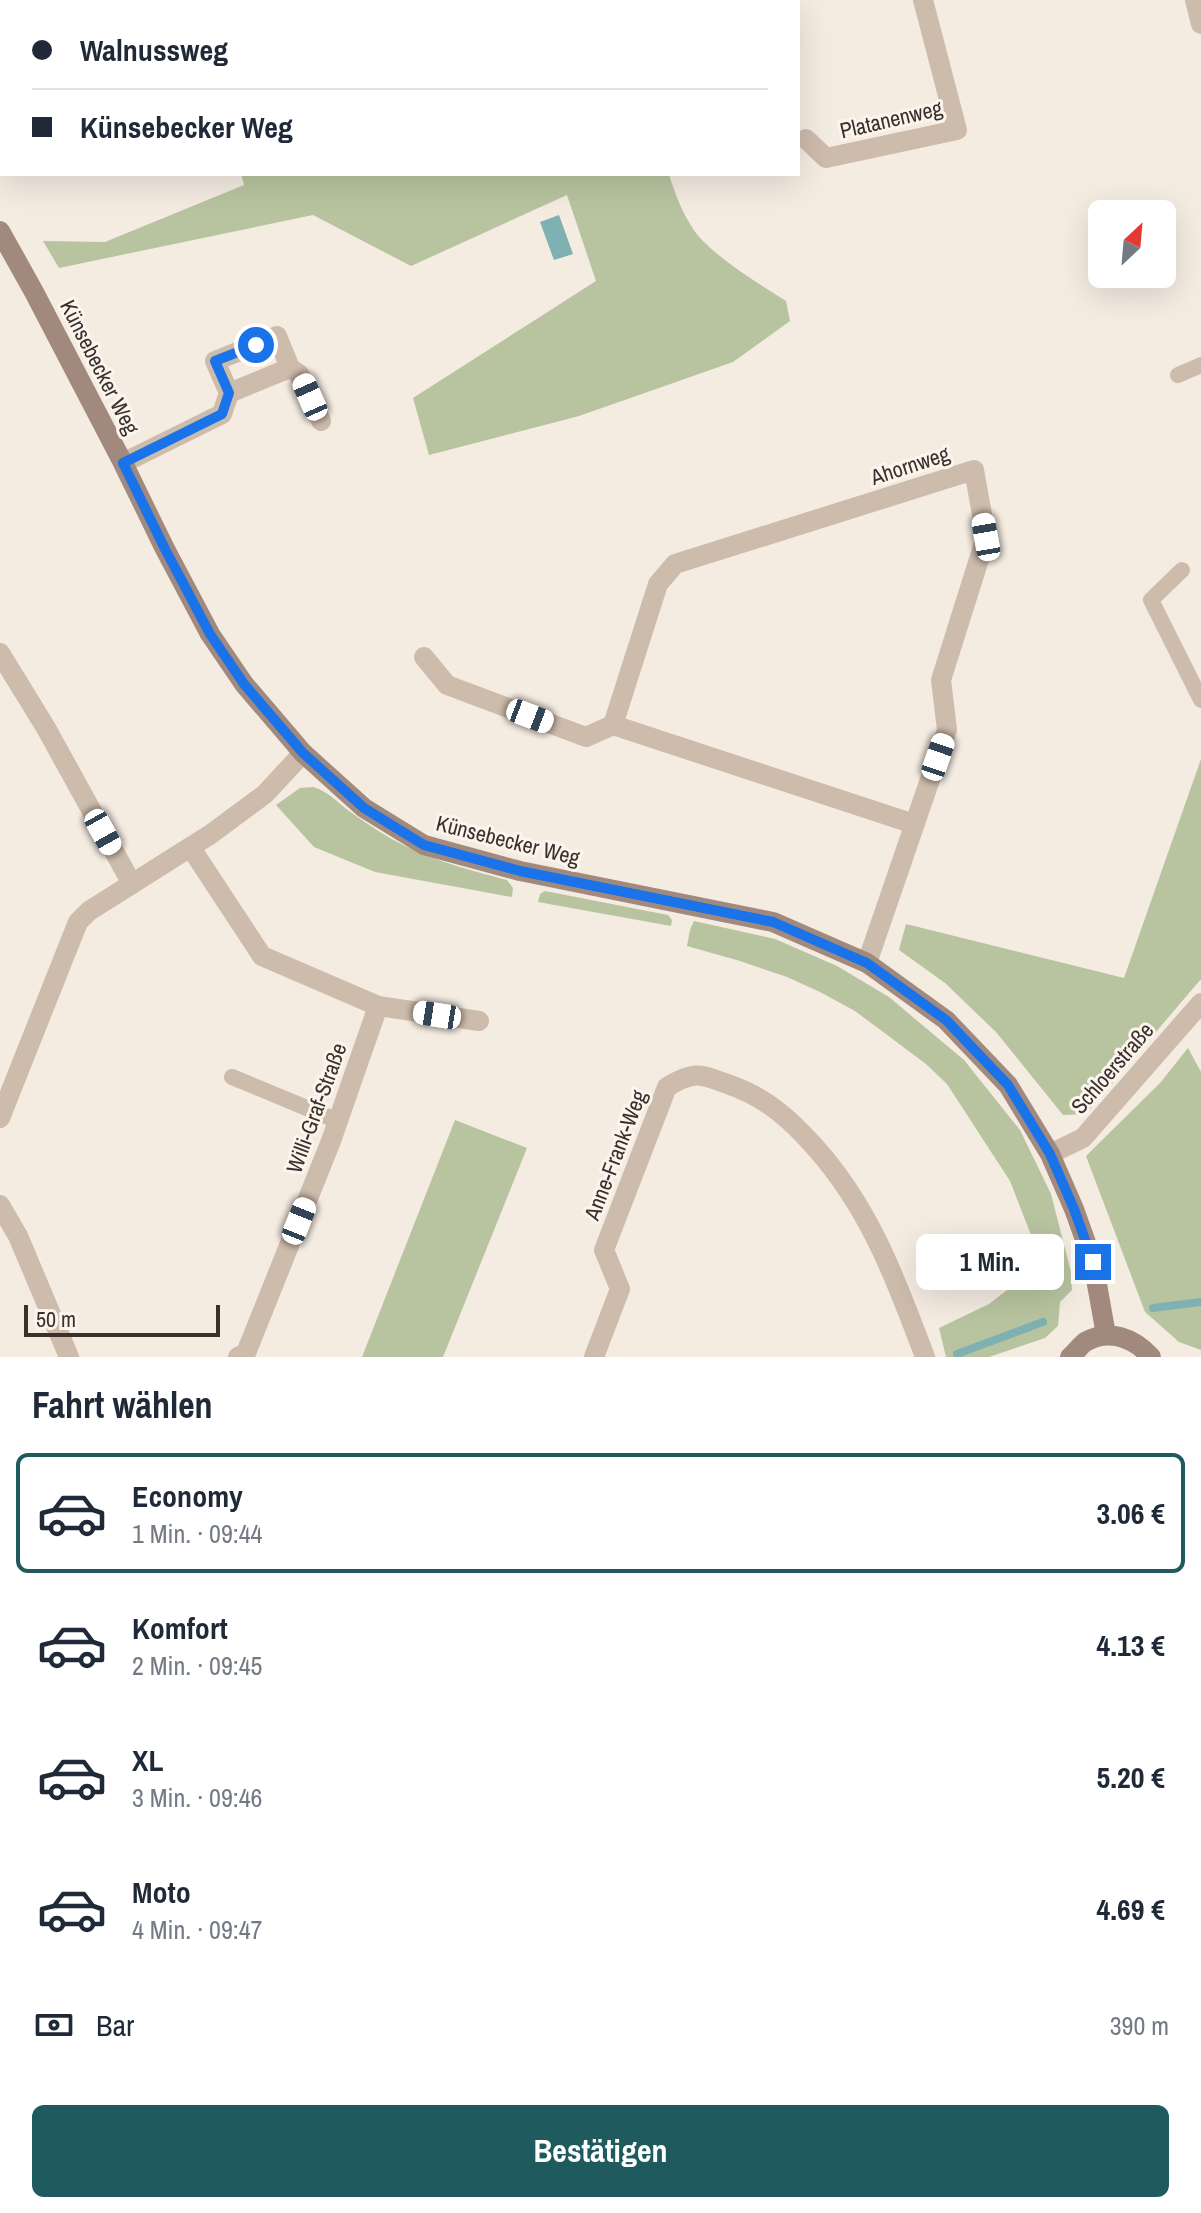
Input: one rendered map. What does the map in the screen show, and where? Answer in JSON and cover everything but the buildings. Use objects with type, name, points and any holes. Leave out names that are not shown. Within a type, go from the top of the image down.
[{"type":"street","name":"Platanenweg","points":[[806,139],[826,158],[957,130],[923,0]]},
{"type":"street","points":[[1195,0],[1201,24]]},
{"type":"street","name":"Künsebecker Weg","points":[[0,231],[210,634],[244,684],[303,753],[364,808],[424,845],[520,871],[773,922],[867,963],[946,1020],[1008,1085],[1050,1154],[1093,1262],[1106,1335]]},
{"type":"street","points":[[123,463],[222,414],[229,393],[215,361],[277,336],[290,368],[299,374],[321,421]]},
{"type":"street","points":[[229,393],[290,368]]},
{"type":"street","name":"Ahornweg","points":[[613,725],[658,584],[675,564],[974,470],[986,537],[941,680],[947,730],[867,963]]},
{"type":"street","points":[[0,653],[46,728],[132,884]]},
{"type":"street","points":[[424,657],[447,685],[586,737],[613,725],[914,824]]},
{"type":"street","points":[[0,1118],[78,922],[89,911],[191,848],[265,794],[303,753]]},
{"type":"street","points":[[191,848],[262,956],[378,1006],[479,1021]]},
{"type":"street","name":"Schloerstraße","points":[[1050,1154],[1083,1138],[1201,1003]]},
{"type":"street","name":"Willi-Graf-Straße","points":[[238,1357],[246,1353],[338,1121],[378,1006]]},
{"type":"street","name":"Anne-Frank-Weg","points":[[594,1357],[620,1289],[604,1250],[667,1087],[685,1076],[703,1075],[749,1092],[770,1104],[794,1123],[845,1183],[870,1224],[896,1280],[925,1357]]},
{"type":"street","points":[[0,1205],[18,1236],[69,1357]]},
{"type":"street","points":[[1070,1357],[1084,1343],[1106,1335],[1125,1337],[1142,1346],[1151,1357]]},
{"type":"lane","points":[[1178,375],[1201,365]]},
{"type":"lane","points":[[1182,570],[1151,600],[1201,700]]},
{"type":"lane","points":[[232,1077],[338,1121]]},
{"type":"green space","points":[[242,176],[670,176],[682,209],[697,234],[732,266],[786,301],[790,321],[733,362],[579,416],[429,455],[413,398],[596,281],[567,195],[411,266],[313,215],[59,268],[43,241],[105,242],[244,185]]},
{"type":"green space","points":[[1201,759],[1201,979],[1086,1114],[1063,1115],[996,1032],[945,983],[899,950],[906,924],[1124,978]]},
{"type":"green space","points":[[313,787],[399,843],[460,867],[507,880],[513,888],[512,897],[375,872],[314,847],[276,805],[300,788]]},
{"type":"green space","points":[[545,891],[668,915],[672,920],[671,926],[538,902],[540,894]]},
{"type":"green space","points":[[694,921],[775,939],[837,966],[889,997],[964,1060],[1020,1130],[1051,1194],[1071,1272],[1072,1290],[1060,1302],[1058,1326],[1045,1338],[989,1357],[946,1357],[939,1328],[989,1304],[1042,1263],[1010,1181],[947,1084],[926,1064],[855,1011],[820,992],[787,977],[687,946]]},
{"type":"green space","points":[[1188,1048],[1201,1072],[1201,1350],[1179,1342],[1145,1312],[1086,1156],[1160,1083]]},
{"type":"green space","points":[[455,1120],[527,1148],[443,1357],[362,1357]]},
{"type":"water","points":[[559,215],[573,254],[554,260],[540,222]]},
{"type":"waterway","points":[[1153,1308],[1201,1302]]},
{"type":"waterway","points":[[957,1354],[1043,1322]]},
{"type":"route","points":[[256,345],[215,361],[229,393],[222,414],[123,463],[210,634],[244,684],[303,753],[364,808],[424,845],[520,871],[773,922],[867,963],[946,1020],[1008,1085],[1050,1154],[1093,1262]]}]
